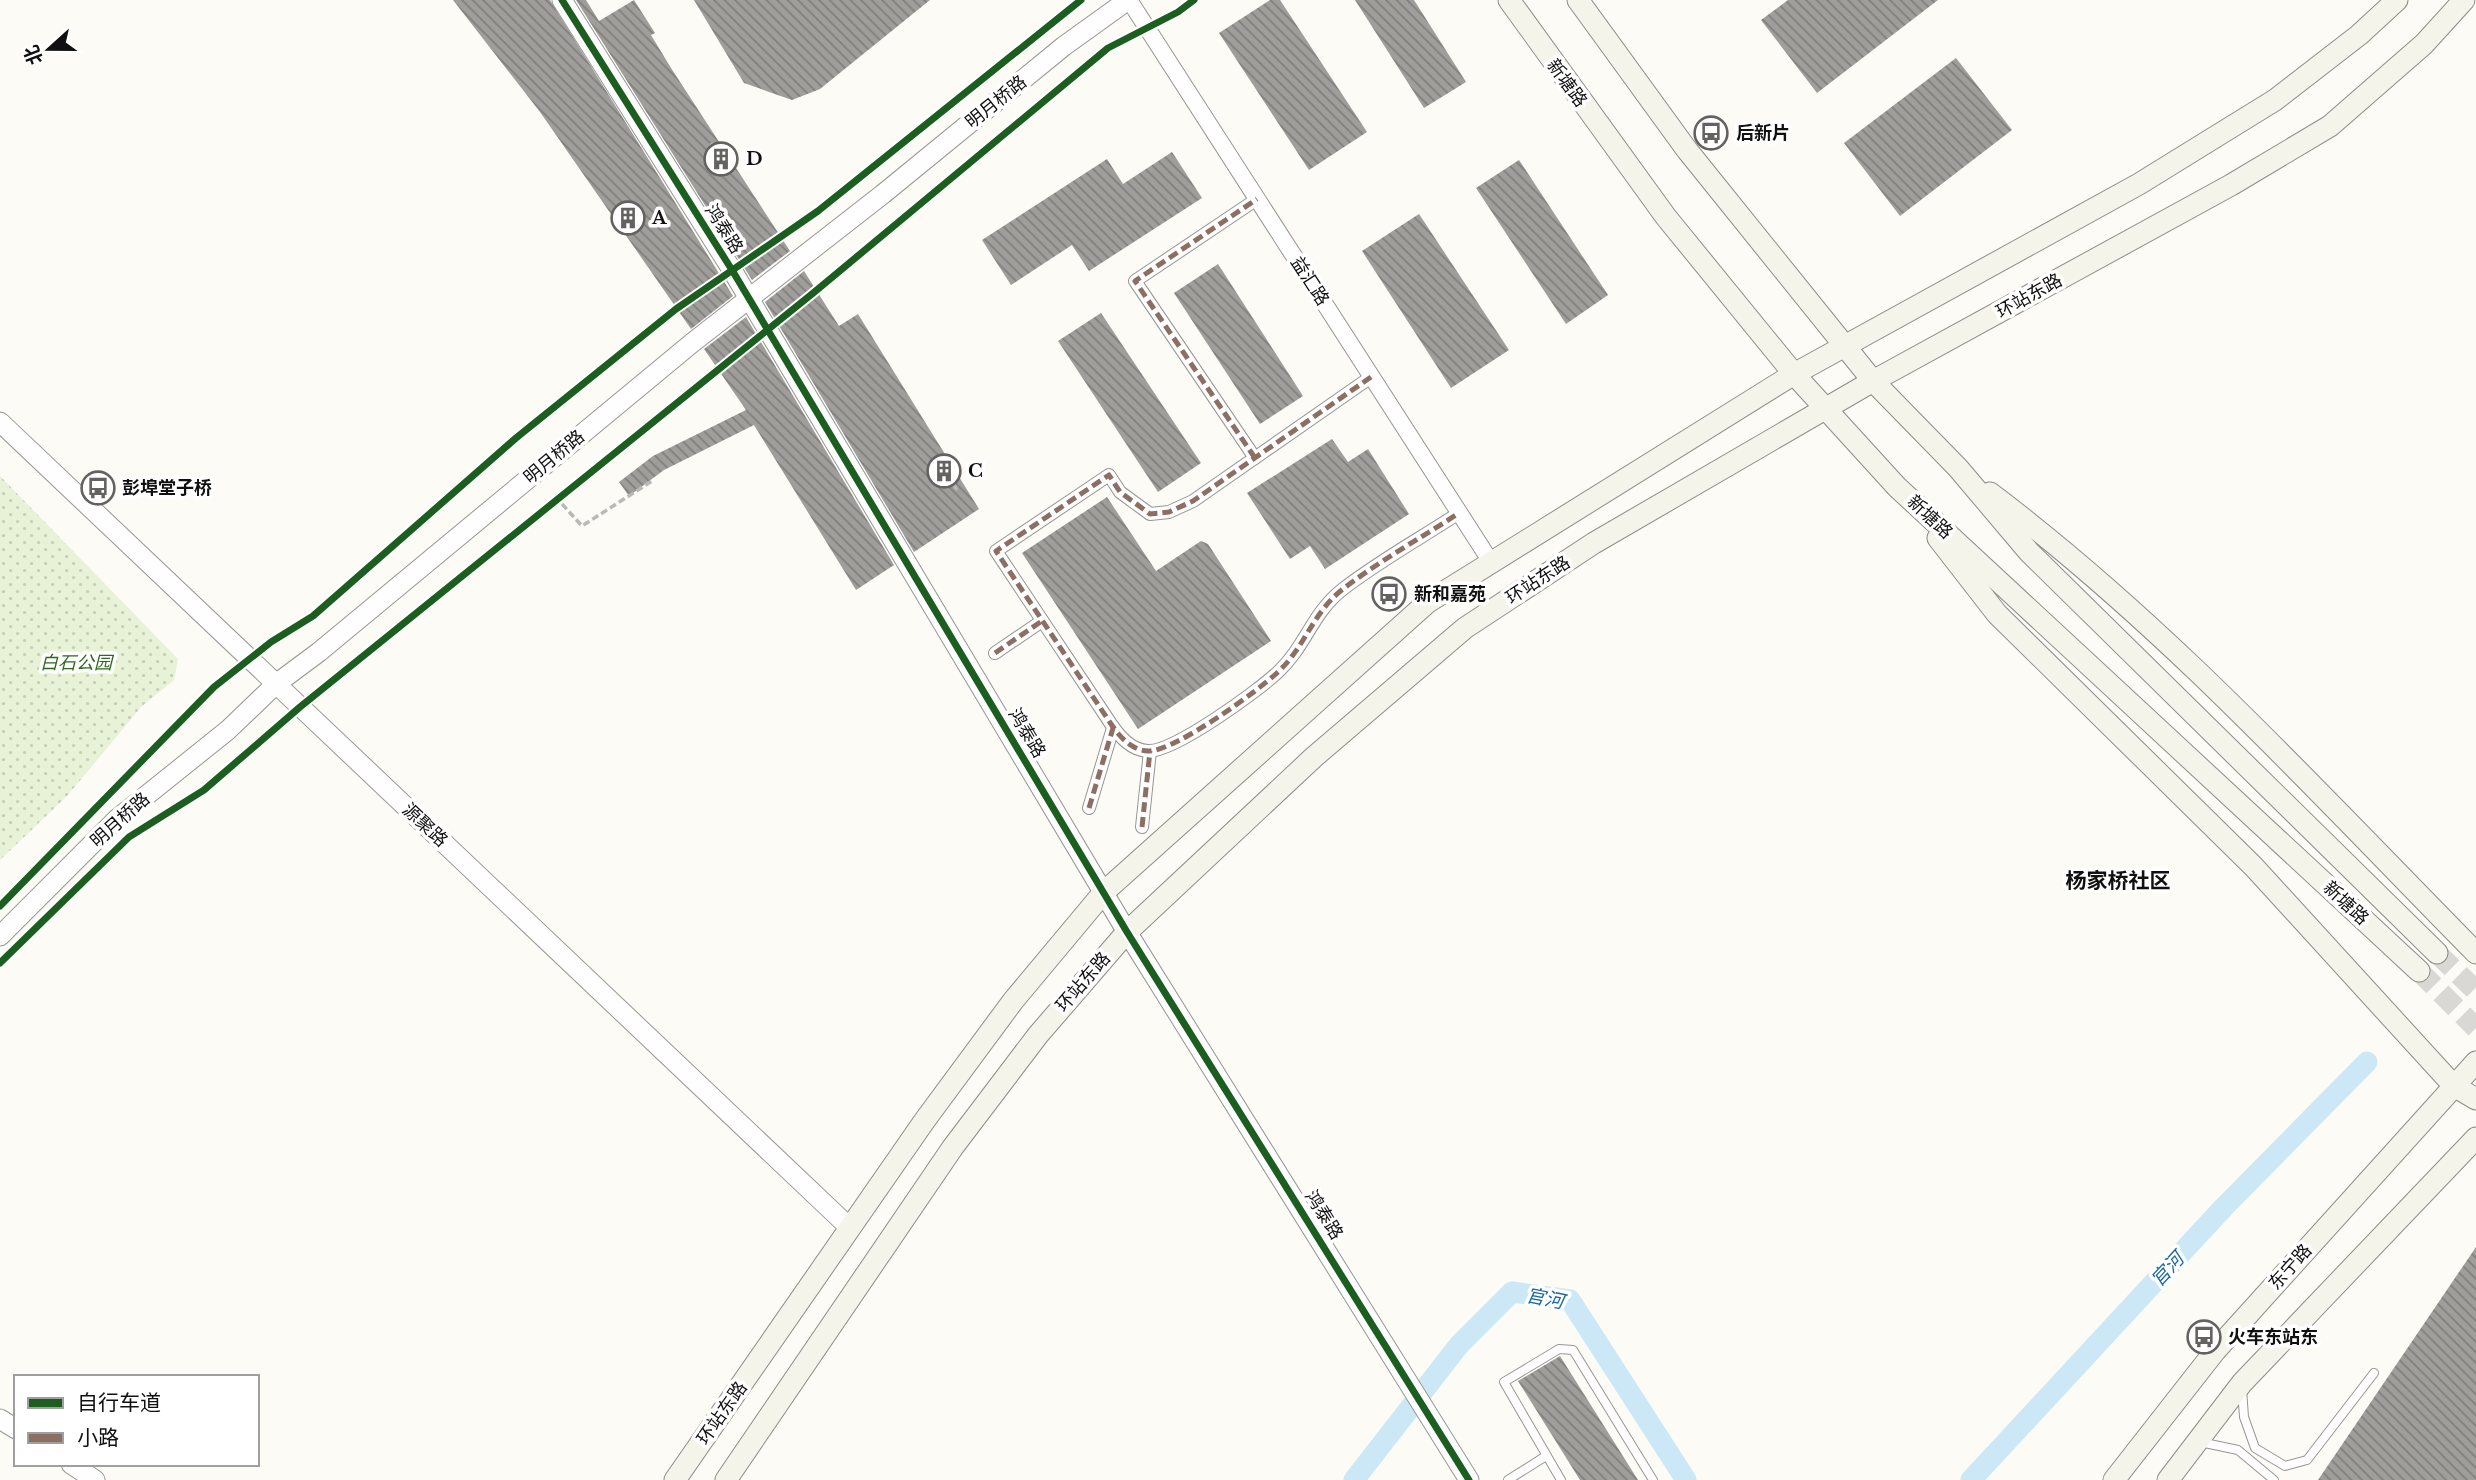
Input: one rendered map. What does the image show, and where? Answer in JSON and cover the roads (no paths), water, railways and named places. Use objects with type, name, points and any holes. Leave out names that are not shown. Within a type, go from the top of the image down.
[{"type":"main road","name":"新塘路","points":[[1509,0],[1666,217],[1794,374],[1897,487],[2419,971]]},
{"type":"main road","name":"新塘路","points":[[1578,0],[1687,150],[1844,349],[1958,468],[2029,552],[2437,953]]},
{"type":"main road","name":"环站东路","points":[[675,1480],[850,1228],[1013,1001],[1104,892],[1429,602],[1794,374],[1844,349],[2139,184],[2275,100],[2359,35],[2397,0]]},
{"type":"main road","name":"环站东路","points":[[726,1480],[953,1147],[1038,1035],[1127,932],[1314,757],[1465,628],[1594,543],[1873,381],[2231,185],[2330,126],[2424,44],[2464,0]]},
{"type":"main road","points":[[1958,468],[2054,541],[2209,684],[2476,953]]},
{"type":"main road","points":[[1897,487],[1997,614],[2254,867],[2454,1086],[2476,1099]]},
{"type":"main road","name":"东宁路","points":[[2114,1480],[2215,1351],[2476,1062]]},
{"type":"main road","points":[[2168,1480],[2242,1383],[2476,1138]]},
{"type":"street","name":"鸿泰路","points":[[562,0],[750,300],[1127,932],[1469,1480]]},
{"type":"street","name":"明月桥路","points":[[0,936],[117,819],[228,730],[276,684],[319,652],[692,343],[750,300],[1064,46],[1128,0]]},
{"type":"street","name":"益汇路","points":[[1128,0],[1491,562]]},
{"type":"street","points":[[1255,458],[1135,281],[1257,198]]},
{"type":"street","points":[[1371,377],[1193,501],[1169,512],[1150,514],[1120,492],[1109,475],[996,551],[1113,728],[1126,743],[1150,751],[1168,748],[1278,672],[1302,643],[1316,615],[1343,589],[1460,513]]},
{"type":"street","name":"源聚路","points":[[0,422],[850,1228]]},
{"type":"street","points":[[995,653],[1042,621]]},
{"type":"street","points":[[1089,808],[1113,728]]},
{"type":"street","points":[[1142,827],[1150,751]]},
{"type":"street","points":[[74,1466],[95,1480]]},
{"type":"lane","points":[[1561,1480],[1504,1382],[1559,1349],[1573,1350],[1653,1480]]},
{"type":"lane","points":[[2242,1383],[2244,1417],[2255,1448],[2285,1466],[2307,1460],[2374,1373]]},
{"type":"lane","points":[[2197,1442],[2238,1450],[2274,1480]]},
{"type":"lane","points":[[1508,1480],[1546,1456]]},
{"type":"waterway","name":"官河","points":[[1971,1480],[2224,1207],[2367,1062]]},
{"type":"waterway","name":"官河","points":[[1354,1480],[1459,1345],[1512,1292],[1570,1300],[1686,1480]]},
{"type":"tunnel","points":[[2437,953],[2476,991]]},
{"type":"tunnel","points":[[2419,971],[2476,1028]]},
{"type":"place","name":"后新片","points":[[1711,133]]},
{"type":"place","name":"D","points":[[721,159]]},
{"type":"place","name":"A","points":[[628,218]]},
{"type":"place","name":"C","points":[[944,471]]},
{"type":"place","name":"彭埠堂子桥","points":[[98,488]]},
{"type":"place","name":"新和嘉苑","points":[[1389,594]]},
{"type":"place","name":"火车东站东","points":[[2204,1337]]},
{"type":"district","name":"杨家桥社区","points":[[2118,881]]},
{"type":"park label","name":"白石公园","points":[[76,663]]}]
